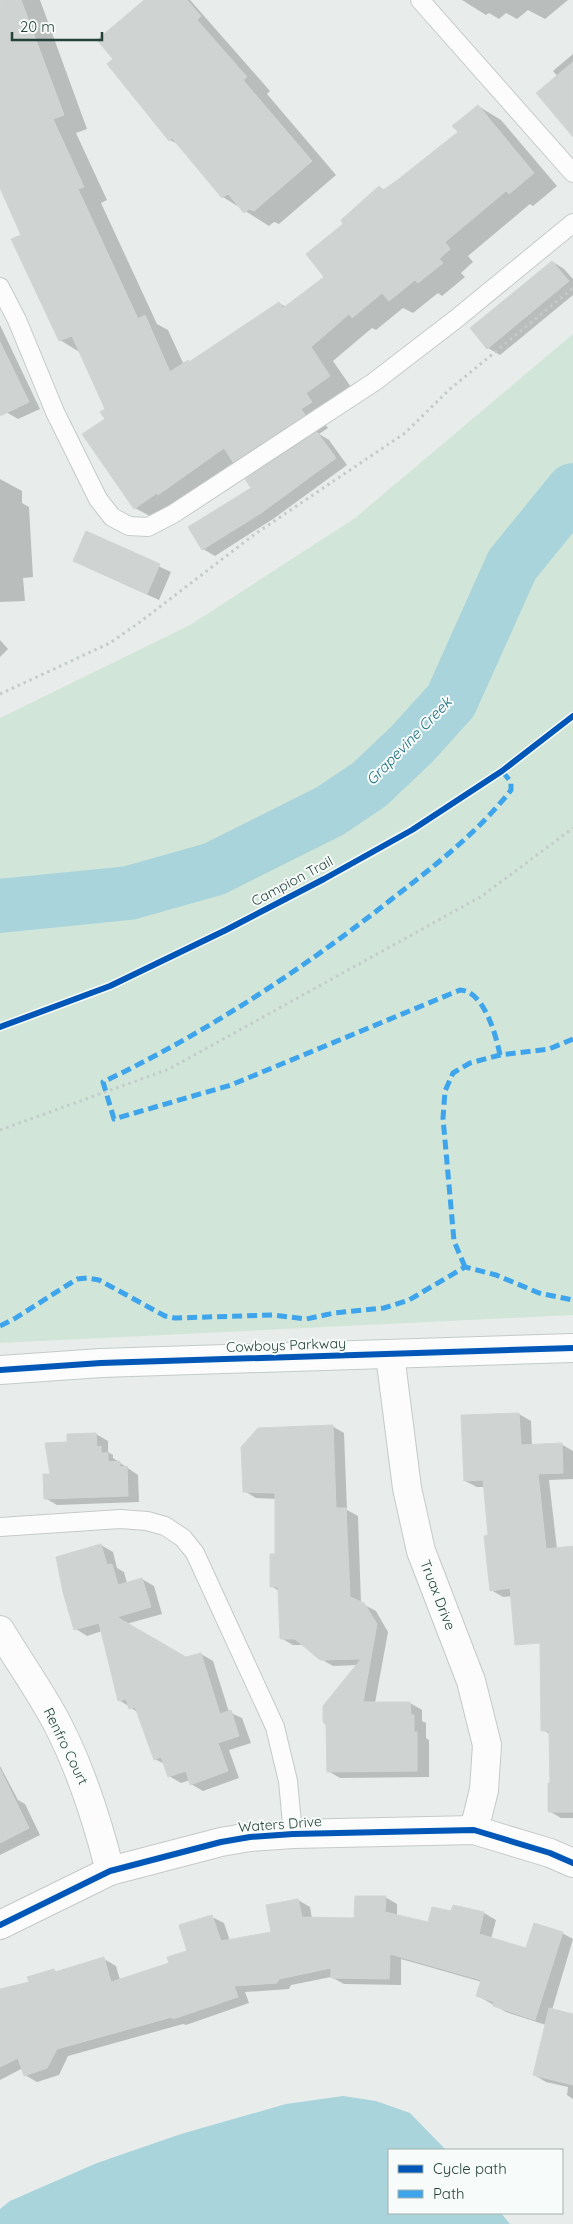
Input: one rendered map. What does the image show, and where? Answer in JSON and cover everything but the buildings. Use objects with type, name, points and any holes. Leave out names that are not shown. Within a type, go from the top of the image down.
[{"type":"street","name":"Cowboys Parkway","points":[[0,1370],[101,1363],[573,1348]]},
{"type":"street","name":"Truax Drive","points":[[390,1355],[407,1488],[421,1551],[471,1681],[487,1746],[484,1790],[474,1830]]},
{"type":"street","name":"Renfro Court","points":[[0,1630],[57,1724],[80,1774],[96,1814],[110,1871]]},
{"type":"street","name":"Waters Drive","points":[[0,1925],[110,1871],[221,1842],[259,1836],[474,1830],[550,1853],[573,1863]]},
{"type":"lane","points":[[420,0],[573,174]]},
{"type":"lane","points":[[0,287],[17,320],[55,412],[98,499],[112,517],[129,526],[148,528],[173,514],[374,382],[456,320],[573,223]]},
{"type":"lane","points":[[0,1527],[120,1519],[147,1521],[165,1526],[183,1538],[195,1553],[275,1727],[288,1781],[294,1834]]},
{"type":"path","points":[[0,694],[110,643],[140,622],[254,534],[406,433],[450,389],[573,288]]},
{"type":"path","points":[[0,1130],[169,1069],[482,896],[573,828]]},
{"type":"green space","points":[[573,334],[573,1315],[0,1343],[0,718],[190,625],[355,518]]},
{"type":"water","points":[[343,2096],[376,2101],[410,2113],[445,2149],[388,2149],[388,2214],[502,2214],[510,2224],[0,2224],[0,2209],[10,2201],[97,2163],[181,2134],[286,2104]]},
{"type":"waterway","name":"Grapevine Creek","points":[[0,906],[129,893],[214,869],[330,811],[370,784],[412,744],[451,701],[512,565],[573,490]]},
{"type":"marked path","points":[[500,1055],[488,1015],[476,998],[468,992],[460,990],[231,1085],[114,1119],[103,1082],[142,1063],[218,1020],[292,973],[363,922],[442,859],[472,833],[499,805],[511,790],[511,782],[502,771]]},
{"type":"marked path","points":[[465,1267],[454,1241],[443,1118],[445,1091],[453,1073],[470,1063],[500,1055],[549,1049],[573,1039]]},
{"type":"marked path","points":[[0,1326],[77,1279],[87,1278],[99,1280],[165,1316],[175,1318],[273,1315],[306,1319],[334,1313],[384,1308],[409,1300],[465,1267],[496,1275],[539,1293],[573,1300]]},
{"type":"cycle path","name":"Campion Trail","points":[[0,1027],[110,986],[226,930],[324,879],[412,830],[502,771],[573,716]]},
{"type":"cycle path","points":[[0,1370],[101,1363],[573,1348]]},
{"type":"cycle path","points":[[0,1925],[110,1871],[221,1842],[250,1837],[293,1834],[474,1830],[550,1853],[573,1863]]}]
